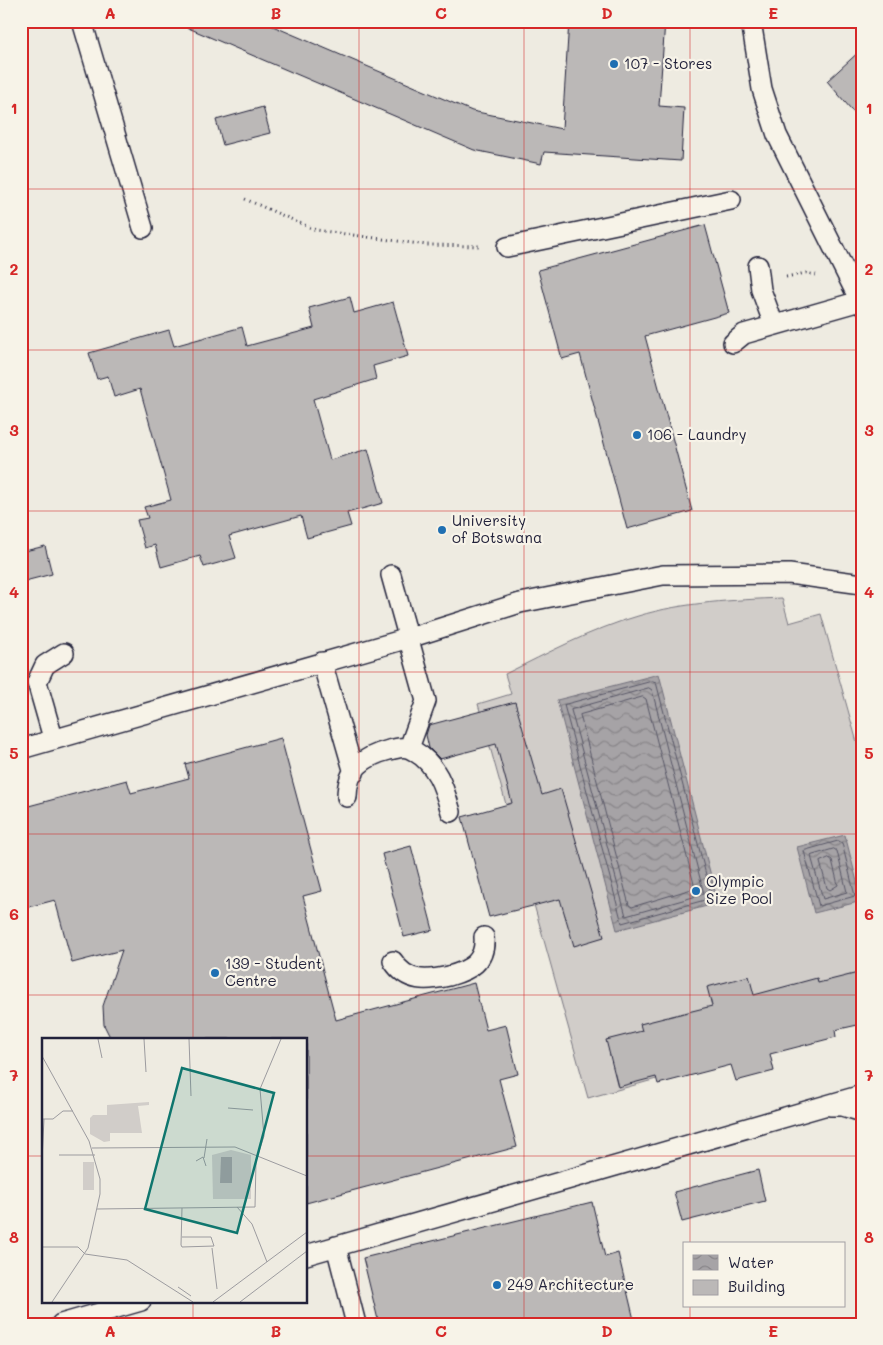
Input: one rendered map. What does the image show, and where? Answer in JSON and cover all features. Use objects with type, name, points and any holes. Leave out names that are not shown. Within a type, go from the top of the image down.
[{"type":"lane","points":[[82,21],[142,228]]},
{"type":"lane","points":[[733,343],[744,334],[861,303],[778,135],[762,90],[751,21]]},
{"type":"lane","points":[[507,247],[730,200]]},
{"type":"lane","points":[[759,274],[761,290],[774,325]]},
{"type":"lane","points":[[21,749],[53,738],[409,638],[520,603],[663,575],[789,574],[862,584]]},
{"type":"lane","points":[[391,575],[426,702],[409,748]]},
{"type":"lane","points":[[53,738],[37,682],[46,665],[64,653]]},
{"type":"lane","points":[[322,662],[354,772]]},
{"type":"lane","points":[[347,797],[347,787],[354,772],[369,756],[404,746],[435,769],[442,782],[451,812]]},
{"type":"lane","points":[[393,961],[406,975],[416,979],[430,981],[449,976],[468,970],[477,962],[484,950],[484,937]]},
{"type":"lane","points":[[308,1253],[862,1095]]},
{"type":"lane","points":[[819,1106],[842,1106],[862,1112]]},
{"type":"lane","points":[[336,1246],[356,1324]]},
{"type":"lane","points":[[61,1324],[138,1302]]},
{"type":"path","points":[[245,199],[316,230],[427,244],[507,247]]},
{"type":"path","points":[[759,274],[806,273],[851,284]]},
{"type":"path","points":[[21,346],[28,344]]},
{"type":"shaded area","name":"Olympic Size Pool","points":[[782,598],[789,623],[821,614],[862,760],[862,1022],[588,1098],[478,704],[511,694],[505,674],[570,642],[621,621],[655,611],[691,605]]},
{"type":"water","points":[[659,674],[718,903],[617,930],[557,700]]},
{"type":"water","points":[[845,835],[862,901],[814,913],[797,847]]},
{"type":"building","points":[[172,21],[261,21],[472,111],[562,129],[569,21],[665,21],[659,106],[684,108],[681,161],[544,152],[541,164],[474,150]]},
{"type":"building","points":[[862,49],[862,122],[827,81]]},
{"type":"building","points":[[263,107],[270,133],[223,145],[216,120]]},
{"type":"building","name":"106 - Laundry","points":[[705,225],[729,313],[645,336],[692,511],[627,529],[580,354],[562,359],[538,270]]},
{"type":"building","points":[[350,297],[354,313],[393,302],[408,356],[373,366],[376,379],[313,399],[330,460],[368,449],[383,503],[347,513],[351,526],[307,538],[301,516],[229,536],[236,558],[204,567],[200,556],[161,567],[155,545],[145,548],[137,520],[148,518],[144,507],[171,500],[140,389],[114,397],[108,376],[97,379],[89,353],[169,330],[174,346],[242,327],[247,346],[314,328],[309,308]]},
{"type":"building","points":[[45,546],[52,574],[21,582],[21,552]]},
{"type":"building","points":[[515,702],[542,795],[561,789],[604,937],[574,946],[560,899],[489,917],[462,817],[512,803],[496,744],[440,759],[429,748],[426,735],[429,725]]},
{"type":"building","name":"139 - Student Centre","points":[[281,738],[322,891],[303,896],[336,1020],[474,983],[486,1030],[506,1025],[518,1074],[499,1079],[517,1147],[308,1202],[308,1038],[110,1038],[104,1025],[103,1006],[122,950],[72,963],[55,900],[21,909],[21,808],[127,780],[131,793],[189,778],[185,764]]},
{"type":"building","points":[[411,846],[433,930],[404,937],[382,854]]},
{"type":"building","points":[[862,972],[862,1024],[835,1030],[836,1037],[770,1054],[774,1071],[736,1081],[731,1065],[658,1084],[656,1077],[618,1087],[606,1040],[642,1031],[640,1024],[712,1006],[707,987],[749,976],[754,995],[817,978],[818,983]]},
{"type":"building","points":[[758,1170],[765,1201],[682,1222],[674,1192]]},
{"type":"building","name":"249 Architecture","points":[[592,1202],[605,1257],[618,1253],[635,1324],[379,1324],[363,1258]]},
{"type":"place","name":"107 - Stores","points":[[614,64]]},
{"type":"place","name":"106 - Laundry","points":[[637,435]]},
{"type":"place","name":"University of Botswana","points":[[442,530]]},
{"type":"place","name":"Olympic Size Pool","points":[[696,891]]},
{"type":"place","name":"139 - Student Centre","points":[[215,973]]},
{"type":"place","name":"249 Architecture","points":[[497,1285]]}]
